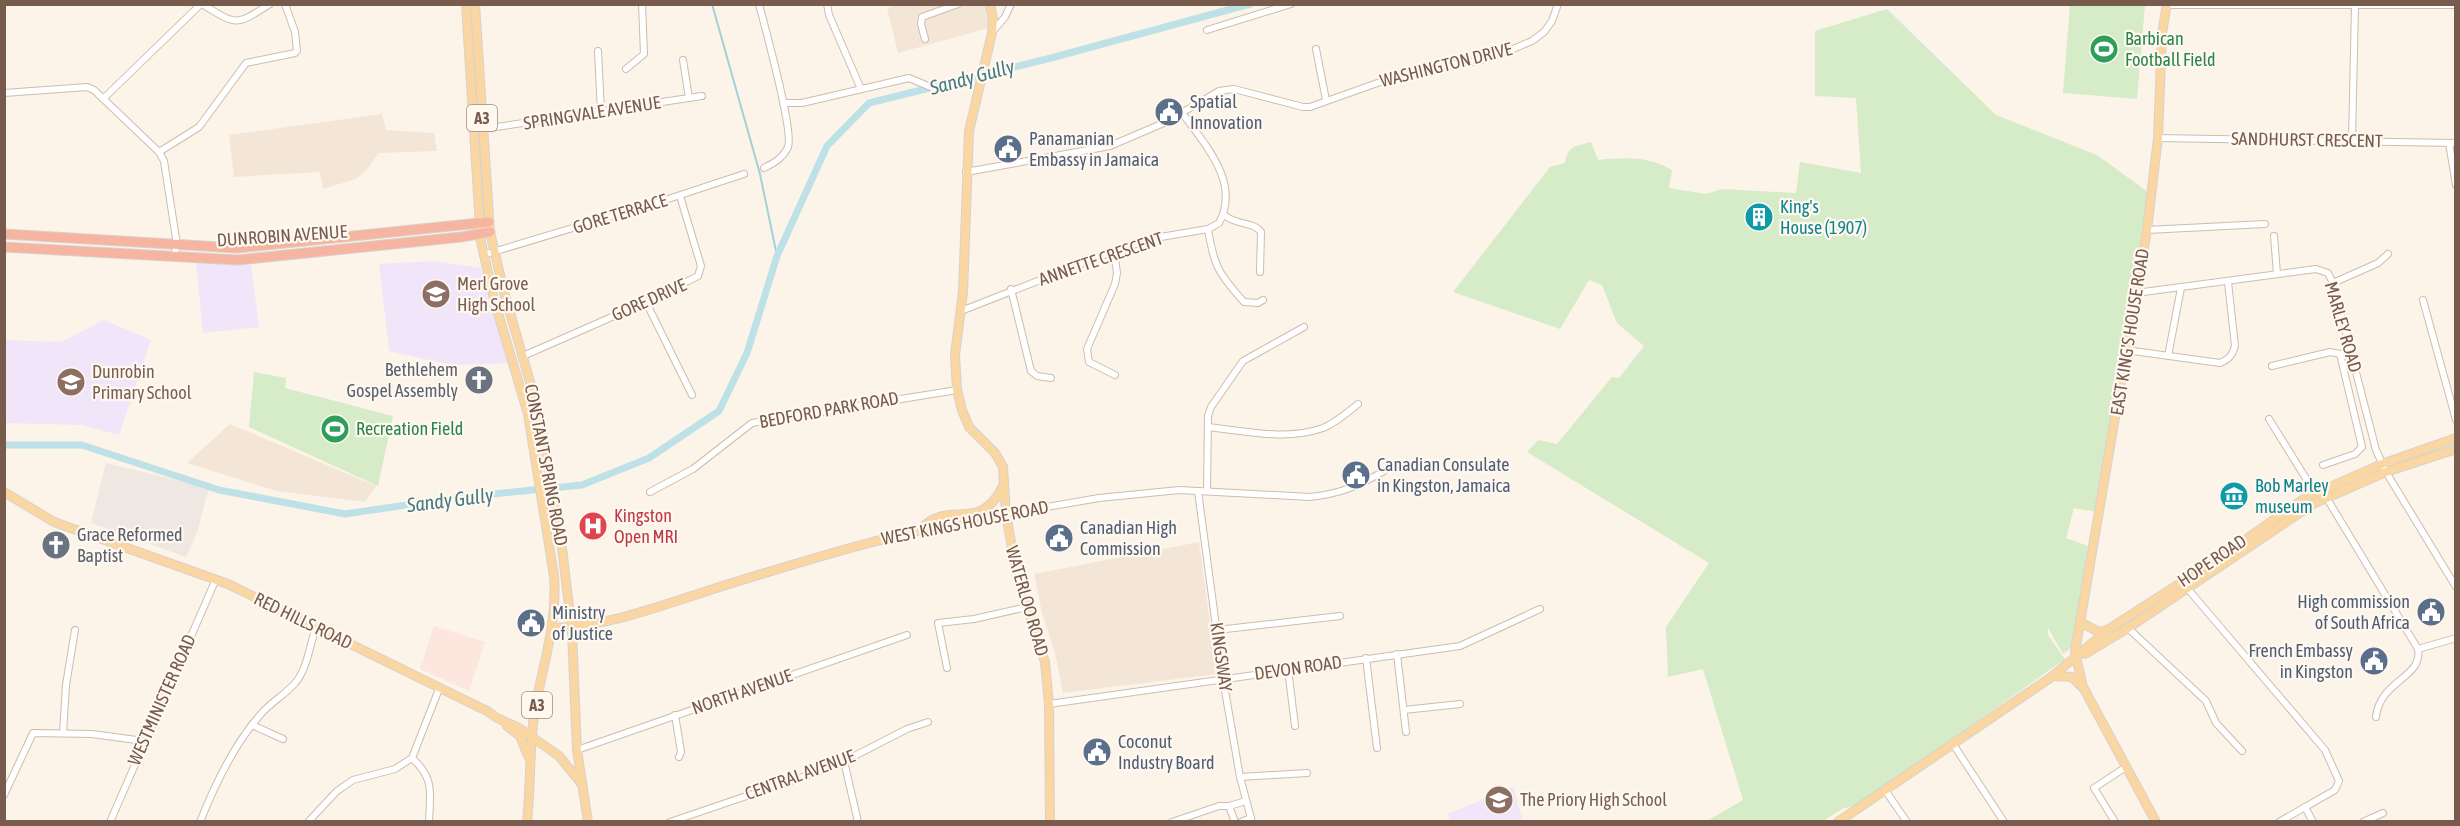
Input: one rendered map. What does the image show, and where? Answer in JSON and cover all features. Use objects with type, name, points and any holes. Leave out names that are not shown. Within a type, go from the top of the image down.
[{"type":"highway","name":"DUNROBIN AVENUE","points":[[4,234],[237,248],[484,222]]},
{"type":"highway","name":"DUNROBIN AVENUE","points":[[4,247],[238,260],[490,232]]},
{"type":"main road","name":"CONSTANT SPRING ROAD","points":[[466,4],[484,222],[490,232],[539,413],[552,502],[563,557],[572,627],[577,750],[588,822]]},
{"type":"main road","name":"CONSTANT SPRING ROAD","points":[[475,4],[483,129],[484,222],[480,234],[495,303],[523,392],[554,576],[556,597],[553,628]]},
{"type":"main road","points":[[990,4],[993,19],[992,33]]},
{"type":"main road","name":"EAST KING'S HOUSE ROAD","points":[[2156,822],[2083,687],[2075,647],[2147,230],[2158,138],[2159,71],[2167,5]]},
{"type":"main road","name":"WATERLOO ROAD","points":[[992,33],[969,131],[963,287],[955,355],[957,390],[969,427],[1000,460],[1006,514],[1017,576],[1045,662],[1049,704],[1050,822]]},
{"type":"main road","name":"HOPE ROAD","points":[[1838,822],[2050,678],[2109,629],[2315,493],[2456,438]]},
{"type":"main road","name":"HOPE ROAD","points":[[2076,658],[2094,650],[2128,628],[2326,496],[2384,468],[2456,449]]},
{"type":"main road","points":[[921,528],[934,519],[986,509],[996,499],[1004,483]]},
{"type":"main road","name":"RED HILLS ROAD","points":[[4,492],[54,522],[216,579],[487,711],[519,728],[531,739],[559,756],[581,783]]},
{"type":"main road","name":"WEST KINGS HOUSE ROAD","points":[[553,628],[606,622],[816,557],[921,528],[1006,514]]},
{"type":"main road","points":[[563,557],[567,564],[576,618],[586,622],[606,622]]},
{"type":"main road","points":[[2080,622],[2099,632],[2109,629]]},
{"type":"main road","name":"A3","points":[[527,822],[534,714],[553,628]]},
{"type":"main road","points":[[2050,678],[2057,675],[2072,677],[2083,687]]},
{"type":"main road","points":[[497,718],[525,722],[532,720],[534,714]]},
{"type":"main road","points":[[497,718],[523,741],[531,783]]},
{"type":"street","points":[[103,99],[201,4],[235,22],[244,21],[270,4]]},
{"type":"street","points":[[159,152],[199,127],[246,63],[297,51],[295,32],[285,4]]},
{"type":"street","points":[[626,69],[644,54],[642,4]]},
{"type":"street","points":[[759,4],[783,103],[789,140],[782,157],[764,168]]},
{"type":"street","points":[[826,4],[861,89]]},
{"type":"street","points":[[924,39],[922,17],[958,4]]},
{"type":"street","points":[[992,33],[1005,18],[1011,4]]},
{"type":"street","points":[[1207,30],[1291,4]]},
{"type":"street","name":"WASHINGTON DRIVE","points":[[1183,114],[1219,91],[1234,89],[1302,107],[1317,105],[1411,71],[1478,60],[1532,41],[1544,32],[1552,21],[1558,4]]},
{"type":"street","points":[[2167,5],[2456,5]]},
{"type":"street","points":[[2352,140],[2355,5]]},
{"type":"street","points":[[1316,49],[1326,100]]},
{"type":"street","points":[[598,51],[601,112]]},
{"type":"street","points":[[683,60],[689,98]]},
{"type":"street","points":[[783,103],[802,103],[909,78],[933,88],[943,86]]},
{"type":"street","points":[[4,93],[80,86],[94,90],[159,152],[164,161],[177,245],[174,256]]},
{"type":"street","name":"SPRINGVALE AVENUE","points":[[483,129],[702,96]]},
{"type":"street","points":[[966,172],[1101,148],[1183,114],[1220,169],[1224,180],[1226,193],[1224,215],[1219,223],[1208,229],[1216,267],[1244,302],[1258,303],[1263,300]]},
{"type":"street","name":"SANDHURST CRESCENT","points":[[2158,138],[2452,143]]},
{"type":"street","points":[[2452,143],[2456,185]]},
{"type":"street","name":"GORE TERRACE","points":[[483,255],[680,196],[744,174]]},
{"type":"street","name":"GORE DRIVE","points":[[523,356],[696,279],[701,266],[680,196]]},
{"type":"street","points":[[1224,215],[1233,222],[1254,226],[1261,232],[1260,272]]},
{"type":"street","points":[[2147,230],[2265,224]]},
{"type":"street","name":"ANNETTE CRESCENT","points":[[961,311],[1011,290],[1055,276],[1114,250],[1155,238],[1208,229]]},
{"type":"street","points":[[2274,236],[2277,274]]},
{"type":"street","points":[[1114,250],[1117,273],[1115,284],[1087,350],[1089,362],[1115,375]]},
{"type":"street","points":[[2333,283],[2378,263],[2388,254]]},
{"type":"street","name":"MARLEY ROAD","points":[[2136,293],[2316,269],[2328,273],[2333,283],[2361,396],[2384,468],[2456,587]]},
{"type":"street","points":[[2126,350],[2220,363],[2233,354],[2235,346],[2228,282]]},
{"type":"street","points":[[2168,356],[2181,288]]},
{"type":"street","points":[[1011,290],[1031,371],[1043,378],[1051,378]]},
{"type":"street","points":[[2423,300],[2456,420]]},
{"type":"street","points":[[646,302],[692,395]]},
{"type":"street","points":[[1207,491],[1208,427],[1211,407],[1243,361],[1304,327]]},
{"type":"street","points":[[2272,366],[2336,352],[2340,354],[2362,447],[2355,454],[2323,465]]},
{"type":"street","name":"BEDFORD PARK ROAD","points":[[650,492],[693,469],[752,423],[957,390]]},
{"type":"street","points":[[2351,399],[2361,396]]},
{"type":"street","points":[[1208,427],[1274,435],[1298,433],[1325,428],[1358,404]]},
{"type":"street","points":[[2269,419],[2315,493]]},
{"type":"street","name":"WEST KINGS HOUSE ROAD","points":[[1006,514],[1099,498],[1179,490],[1310,497],[1329,495],[1350,490],[1384,471]]},
{"type":"street","name":"KINGSWAY","points":[[1198,491],[1223,679],[1240,777],[1251,820]]},
{"type":"street","points":[[2326,496],[2418,649],[2420,657],[2412,671],[2388,688],[2377,704],[2376,717]]},
{"type":"street","name":"WESTMINISTER ROAD","points":[[110,822],[216,579]]},
{"type":"street","points":[[2187,588],[2325,750],[2339,781],[2338,786],[2279,822]]},
{"type":"street","points":[[947,668],[938,624],[974,619],[1027,607]]},
{"type":"street","name":"DEVON ROAD","points":[[1049,704],[1460,646],[1539,609]]},
{"type":"street","points":[[1217,630],[1340,616]]},
{"type":"street","points":[[200,822],[213,788],[252,725],[262,712],[295,683],[316,627]]},
{"type":"street","points":[[2128,628],[2206,701],[2216,723],[2242,751]]},
{"type":"street","points":[[63,733],[66,686],[75,630]]},
{"type":"street","name":"NORTH AVENUE","points":[[577,750],[907,635]]},
{"type":"street","points":[[2418,649],[2456,638]]},
{"type":"street","points":[[1398,654],[1406,732]]},
{"type":"street","points":[[1366,658],[1377,748]]},
{"type":"street","points":[[1288,669],[1295,726]]},
{"type":"street","points":[[308,822],[337,792],[353,780],[395,769],[412,758],[440,689]]},
{"type":"street","points":[[1404,710],[1460,704]]},
{"type":"street","points":[[675,715],[681,752],[679,757]]},
{"type":"street","name":"CENTRAL AVENUE","points":[[670,822],[844,761],[907,729],[928,722]]},
{"type":"street","points":[[252,725],[283,740]]},
{"type":"street","points":[[4,795],[33,733],[63,733],[144,741]]},
{"type":"street","points":[[1953,744],[2004,822]]},
{"type":"street","points":[[412,758],[425,770],[430,786],[429,822]]},
{"type":"street","points":[[844,761],[858,822]]},
{"type":"street","points":[[2115,822],[2094,788],[2126,767]]},
{"type":"street","points":[[1240,777],[1307,773]]},
{"type":"street","points":[[1885,790],[1906,822]]},
{"type":"street","points":[[1172,822],[1219,806],[1229,806],[1246,801]]},
{"type":"street","points":[[1229,806],[1235,822]]},
{"type":"street","points":[[2305,807],[2313,822]]},
{"type":"street","points":[[2363,822],[2382,813]]},
{"type":"street","points":[[1241,822],[1251,820]]},
{"type":"shaded area","points":[[901,4],[989,4],[989,28],[898,53],[887,8]]},
{"type":"shaded area","points":[[382,114],[386,130],[434,133],[437,151],[379,153],[366,171],[356,179],[323,189],[320,172],[234,177],[229,135]]},
{"type":"shaded area","name":"Merl Grove High School","points":[[434,261],[481,268],[511,363],[451,365],[389,351],[379,264]]},
{"type":"shaded area","points":[[196,262],[251,265],[259,327],[203,333]]},
{"type":"shaded area","name":"Dunrobin Primary School","points":[[104,320],[151,340],[119,435],[82,425],[5,423],[5,340],[61,342]]},
{"type":"shaded area","points":[[230,424],[376,486],[365,502],[276,491],[187,463]]},
{"type":"shaded area","points":[[106,463],[209,488],[197,532],[186,557],[91,523]]},
{"type":"shaded area","points":[[1199,542],[1217,674],[1063,693],[1034,574]]},
{"type":"shaded area","points":[[434,626],[485,642],[469,691],[420,669]]},
{"type":"shaded area","name":"The Priory High School","points":[[1513,787],[1523,821],[1450,821],[1448,814]]},
{"type":"green space","name":"Barbican Football Field","points":[[2070,5],[2145,5],[2137,99],[2063,93]]},
{"type":"green space","points":[[1887,9],[1996,115],[2097,155],[2148,192],[2097,512],[2074,508],[2066,538],[2088,546],[2073,646],[2063,654],[2048,628],[2048,635],[2065,659],[1858,806],[1844,808],[1823,821],[1707,821],[1743,800],[1703,669],[1668,677],[1666,627],[1709,563],[1527,452],[1538,440],[1557,444],[1612,377],[1619,378],[1644,346],[1617,323],[1602,285],[1589,280],[1560,329],[1453,292],[1550,167],[1565,163],[1570,150],[1591,142],[1598,160],[1617,158],[1654,162],[1672,170],[1669,188],[1706,194],[1722,189],[1796,193],[1800,162],[1861,173],[1856,98],[1815,96],[1815,31]]},
{"type":"green space","name":"Recreation Field","points":[[254,372],[286,378],[285,388],[393,416],[378,486],[249,427]]},
{"type":"waterway","name":"Sandy Gully","points":[[712,4],[760,174],[777,256]]},
{"type":"waterway","name":"Sandy Gully","points":[[1231,10],[1237,4]]},
{"type":"waterway","name":"Sandy Gully","points":[[4,445],[82,445],[219,490],[345,514],[454,498],[582,485],[649,458],[719,411],[747,353],[777,256],[827,146],[869,103],[1051,58],[1250,4]]},
{"type":"place","name":"Barbican Football Field","points":[[2104,49]]},
{"type":"place","name":"Spatial Innovation","points":[[1169,112]]},
{"type":"place","name":"Panamanian Embassy in Jamaica","points":[[1008,149]]},
{"type":"place","name":"King's House (1907)","points":[[1759,217]]},
{"type":"place","name":"Merl Grove High School","points":[[436,294]]},
{"type":"place","name":"Bethlehem Gospel Assembly","points":[[479,380]]},
{"type":"place","name":"Dunrobin Primary School","points":[[71,382]]},
{"type":"place","name":"Recreation Field","points":[[335,429]]},
{"type":"place","name":"Canadian Consulate in Kingston, Jamaica","points":[[1356,475]]},
{"type":"place","name":"Bob Marley museum","points":[[2234,496]]},
{"type":"place","name":"Kingston Open MRI","points":[[593,526]]},
{"type":"place","name":"Canadian High Commission","points":[[1059,538]]},
{"type":"place","name":"Grace Reformed Baptist","points":[[56,545]]},
{"type":"place","name":"High commission of South Africa","points":[[2431,612]]},
{"type":"place","name":"Ministry of Justice","points":[[531,623]]},
{"type":"place","name":"French Embassy in Kingston","points":[[2374,661]]},
{"type":"place","name":"Coconut Industry Board","points":[[1097,752]]},
{"type":"place","name":"The Priory High School","points":[[1499,800]]}]
